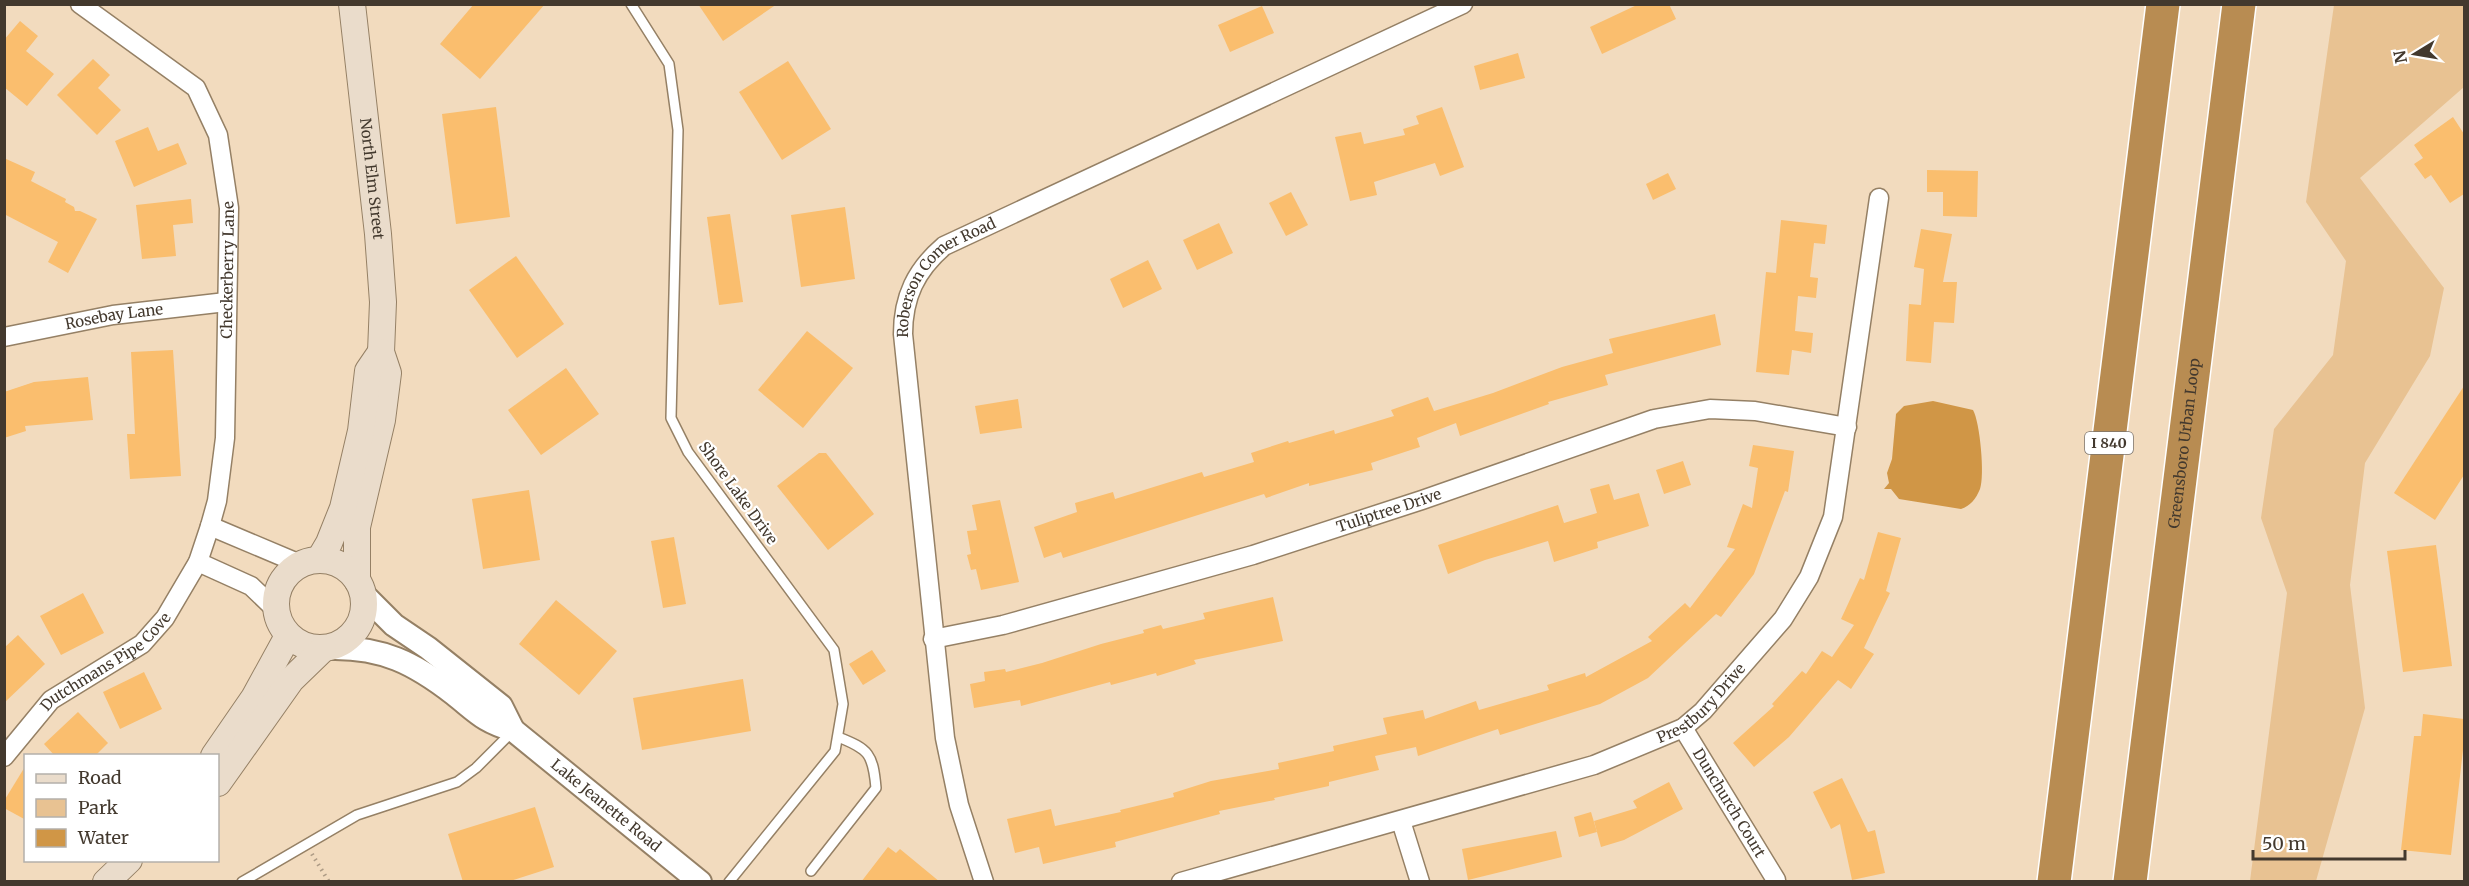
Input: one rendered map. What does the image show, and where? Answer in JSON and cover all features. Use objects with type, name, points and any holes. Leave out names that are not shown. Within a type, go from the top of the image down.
[{"type":"highway","name":"I 840","points":[[2054,882],[2163,4]]},
{"type":"highway","name":"Greensboro Urban Loop","points":[[2130,882],[2239,4]]},
{"type":"main road","name":"North Elm Street","points":[[352,4],[378,234],[383,302],[381,352],[388,373],[382,420],[357,527],[360,587]]},
{"type":"main road","name":"North Elm Street","points":[[310,562],[330,543],[343,508],[361,431],[368,371],[381,352]]},
{"type":"main road","points":[[219,782],[291,680],[327,648],[354,633],[361,621],[360,587],[341,565],[310,562],[281,582],[276,595],[275,609],[279,624],[288,636],[299,644],[327,648]]},
{"type":"main road","points":[[215,754],[254,698],[288,636]]},
{"type":"main road","points":[[106,882],[128,862]]},
{"type":"street","name":"Checkerberry Lane","points":[[80,4],[196,88],[218,135],[227,198],[225,438],[217,501],[198,562]]},
{"type":"street","name":"Roberson Comer Road","points":[[984,882],[959,805],[945,738],[933,639],[903,334],[909,292],[916,276],[944,246],[1463,4]]},
{"type":"street","name":"Prestbury Drive","points":[[1181,882],[1594,765],[1683,728],[1703,711],[1783,619],[1809,578],[1833,517],[1879,198]]},
{"type":"street","name":"Rosebay Lane","points":[[8,334],[113,315],[226,302]]},
{"type":"street","name":"Tuliptree Drive","points":[[933,639],[1003,625],[1253,555],[1422,500],[1654,418],[1710,409],[1755,411],[1846,427]]},
{"type":"street","points":[[210,526],[310,562]]},
{"type":"street","points":[[198,562],[251,586],[275,609]]},
{"type":"street","name":"Dutchmans Pipe Cove","points":[[4,757],[51,700],[142,644],[165,618],[198,562]]},
{"type":"street","name":"Lake Jeanette Road","points":[[360,587],[394,625],[428,648],[501,706],[513,730]]},
{"type":"street","name":"Lake Jeanette Road","points":[[327,648],[370,650],[398,658],[429,676],[488,722],[513,730],[700,882]]},
{"type":"street","name":"Dunchurch Court","points":[[1683,728],[1776,880]]},
{"type":"street","points":[[1401,821],[1420,882]]},
{"type":"lane","name":"Shore Lake Drive","points":[[631,4],[669,64],[678,130],[671,418],[687,452],[834,650],[843,704],[835,751],[729,882]]},
{"type":"lane","points":[[242,882],[357,815],[457,782],[476,768],[513,730]]},
{"type":"lane","points":[[811,871],[876,788],[874,763],[863,747],[838,737]]},
{"type":"path","points":[[307,846],[330,882]]},
{"type":"green space","points":[[2334,5],[2464,5],[2464,87],[2360,178],[2444,288],[2430,356],[2365,463],[2350,585],[2365,708],[2316,881],[2250,881],[2287,593],[2261,518],[2274,429],[2333,355],[2346,261],[2306,202]]},
{"type":"water","points":[[1933,401],[1973,410],[1976,416],[1981,449],[1980,489],[1975,499],[1961,509],[1899,499],[1891,489],[1884,489],[1889,483],[1887,473],[1892,459],[1896,414],[1904,406]]},
{"type":"building","points":[[474,4],[545,4],[480,79],[440,44]]},
{"type":"building","points":[[698,4],[777,4],[723,41]]},
{"type":"building","points":[[1639,4],[1669,4],[1676,19],[1602,54],[1590,27]]},
{"type":"building","points":[[1262,6],[1274,33],[1230,52],[1218,25]]},
{"type":"building","points":[[20,21],[38,36],[26,51],[54,74],[27,106],[4,87],[4,40]]},
{"type":"building","points":[[1518,53],[1525,78],[1480,90],[1474,66]]},
{"type":"building","points":[[93,59],[110,75],[98,88],[121,110],[97,135],[57,95]]},
{"type":"building","points":[[788,61],[831,129],[782,160],[739,92]]},
{"type":"building","points":[[496,107],[510,217],[456,224],[442,114]]},
{"type":"building","points":[[1442,107],[1464,167],[1440,176],[1435,163],[1374,182],[1377,195],[1350,201],[1335,137],[1361,132],[1364,144],[1405,135],[1403,129],[1419,124],[1416,116]]},
{"type":"building","points":[[2453,117],[2464,134],[2464,194],[2450,203],[2431,175],[2425,179],[2414,164],[2423,158],[2414,145]]},
{"type":"building","points":[[148,127],[158,151],[178,143],[187,164],[134,187],[115,141]]},
{"type":"building","points":[[4,158],[35,172],[31,181],[66,199],[65,202],[74,207],[75,211],[97,219],[68,273],[48,262],[58,242],[4,214]]},
{"type":"building","points":[[1927,170],[1978,171],[1977,217],[1943,216],[1943,192],[1927,192]]},
{"type":"building","points":[[1668,173],[1676,189],[1653,200],[1646,184]]},
{"type":"building","points":[[1291,192],[1308,225],[1286,236],[1269,203]]},
{"type":"building","points":[[191,199],[193,223],[173,225],[176,256],[142,259],[136,205]]},
{"type":"building","points":[[845,207],[855,279],[801,287],[791,215]]},
{"type":"building","points":[[730,214],[743,302],[719,305],[707,217]]},
{"type":"building","points":[[1781,220],[1827,225],[1825,244],[1814,243],[1810,277],[1818,278],[1816,298],[1798,296],[1795,331],[1813,333],[1811,353],[1792,350],[1789,375],[1756,372],[1766,272],[1776,273]]},
{"type":"building","points":[[1219,223],[1233,253],[1197,270],[1183,240]]},
{"type":"building","points":[[1921,229],[1952,234],[1943,282],[1957,282],[1954,323],[1934,322],[1931,363],[1906,361],[1909,304],[1921,305],[1924,269],[1914,267]]},
{"type":"building","points":[[516,256],[564,324],[517,358],[469,290]]},
{"type":"building","points":[[1148,260],[1162,289],[1123,308],[1110,279]]},
{"type":"building","points":[[1715,314],[1721,345],[1605,375],[1608,385],[1548,402],[1549,404],[1460,436],[1456,423],[1417,438],[1420,447],[1371,463],[1373,470],[1309,486],[1309,483],[1266,498],[1264,494],[1063,558],[1061,552],[1044,558],[1034,527],[1077,512],[1075,503],[1113,492],[1115,499],[1202,472],[1204,477],[1254,462],[1251,453],[1334,430],[1335,434],[1394,416],[1391,410],[1428,397],[1434,411],[1493,393],[1562,367],[1613,353],[1609,339]]},
{"type":"building","points":[[807,331],[853,368],[803,428],[758,390]]},
{"type":"building","points":[[173,350],[181,476],[130,479],[127,434],[135,434],[131,352]]},
{"type":"building","points":[[566,368],[599,414],[541,455],[508,410]]},
{"type":"building","points":[[88,377],[93,420],[25,426],[26,431],[4,438],[4,392],[34,382]]},
{"type":"building","points":[[2464,386],[2464,475],[2435,520],[2394,493]]},
{"type":"building","points":[[1018,399],[1022,428],[980,434],[975,406]]},
{"type":"building","points":[[1753,445],[1794,451],[1788,492],[1785,491],[1754,574],[1721,617],[1716,614],[1648,678],[1600,704],[1500,735],[1498,729],[1418,756],[1416,747],[1375,756],[1379,770],[1329,782],[1329,786],[1274,798],[1275,800],[1219,811],[1220,814],[1115,842],[1116,847],[1043,864],[1039,847],[1015,853],[1007,819],[1051,809],[1055,826],[1121,812],[1120,810],[1174,797],[1173,793],[1211,781],[1279,769],[1278,763],[1334,751],[1333,746],[1387,734],[1383,718],[1423,710],[1425,719],[1476,701],[1479,710],[1549,690],[1547,685],[1585,673],[1586,677],[1652,641],[1648,637],[1685,603],[1690,608],[1735,549],[1727,547],[1743,504],[1752,508],[1758,468],[1749,466]]},
{"type":"building","points":[[819,453],[826,453],[874,514],[828,550],[777,486]]},
{"type":"building","points":[[1683,461],[1691,485],[1664,494],[1656,470]]},
{"type":"building","points":[[1609,484],[1614,500],[1639,493],[1649,526],[1597,542],[1598,548],[1554,562],[1548,541],[1448,574],[1438,545],[1558,505],[1564,523],[1597,513],[1590,489]]},
{"type":"building","points":[[529,490],[540,560],[483,569],[472,499]]},
{"type":"building","points":[[1000,500],[1019,582],[981,590],[976,569],[971,570],[967,555],[971,554],[967,531],[977,530],[972,505]]},
{"type":"building","points":[[1878,532],[1901,538],[1886,591],[1890,593],[1864,648],[1874,654],[1851,689],[1838,680],[1789,737],[1754,767],[1733,743],[1774,706],[1772,704],[1802,671],[1806,674],[1822,651],[1832,657],[1854,625],[1841,619],[1860,578],[1864,580]]},
{"type":"building","points":[[674,537],[686,604],[663,608],[651,541]]},
{"type":"building","points":[[2436,545],[2452,666],[2403,672],[2387,551]]},
{"type":"building","points":[[83,593],[104,633],[61,655],[40,616]]},
{"type":"building","points":[[1273,597],[1283,641],[1194,660],[1196,664],[1157,676],[1156,673],[1111,685],[1110,682],[1021,706],[1020,700],[974,708],[970,684],[985,681],[984,672],[1005,669],[1006,672],[1042,663],[1144,633],[1143,630],[1161,625],[1163,629],[1205,619],[1203,613]]},
{"type":"building","points":[[556,600],[617,651],[579,695],[519,644]]},
{"type":"building","points":[[18,635],[45,664],[4,703],[4,648]]},
{"type":"building","points":[[872,650],[886,671],[863,685],[849,664]]},
{"type":"building","points":[[144,672],[162,709],[120,729],[103,692]]},
{"type":"building","points":[[743,679],[751,731],[642,750],[633,698]]},
{"type":"building","points":[[78,712],[108,743],[97,754],[53,754],[44,744]]},
{"type":"building","points":[[2423,714],[2464,719],[2464,741],[2451,855],[2401,850],[2414,736],[2421,736]]},
{"type":"building","points":[[24,768],[24,819],[4,808],[4,801]]},
{"type":"building","points":[[1842,778],[1868,832],[1875,830],[1885,873],[1852,880],[1840,824],[1831,829],[1813,792]]},
{"type":"building","points":[[1669,782],[1683,809],[1624,840],[1601,847],[1594,821],[1637,808],[1633,801]]},
{"type":"building","points":[[535,807],[554,867],[507,882],[463,882],[448,834]]},
{"type":"building","points":[[1591,812],[1597,832],[1579,837],[1574,817]]},
{"type":"building","points":[[1556,831],[1562,857],[1468,880],[1462,849]]},
{"type":"building","points":[[888,847],[896,853],[900,849],[940,882],[861,882]]}]
